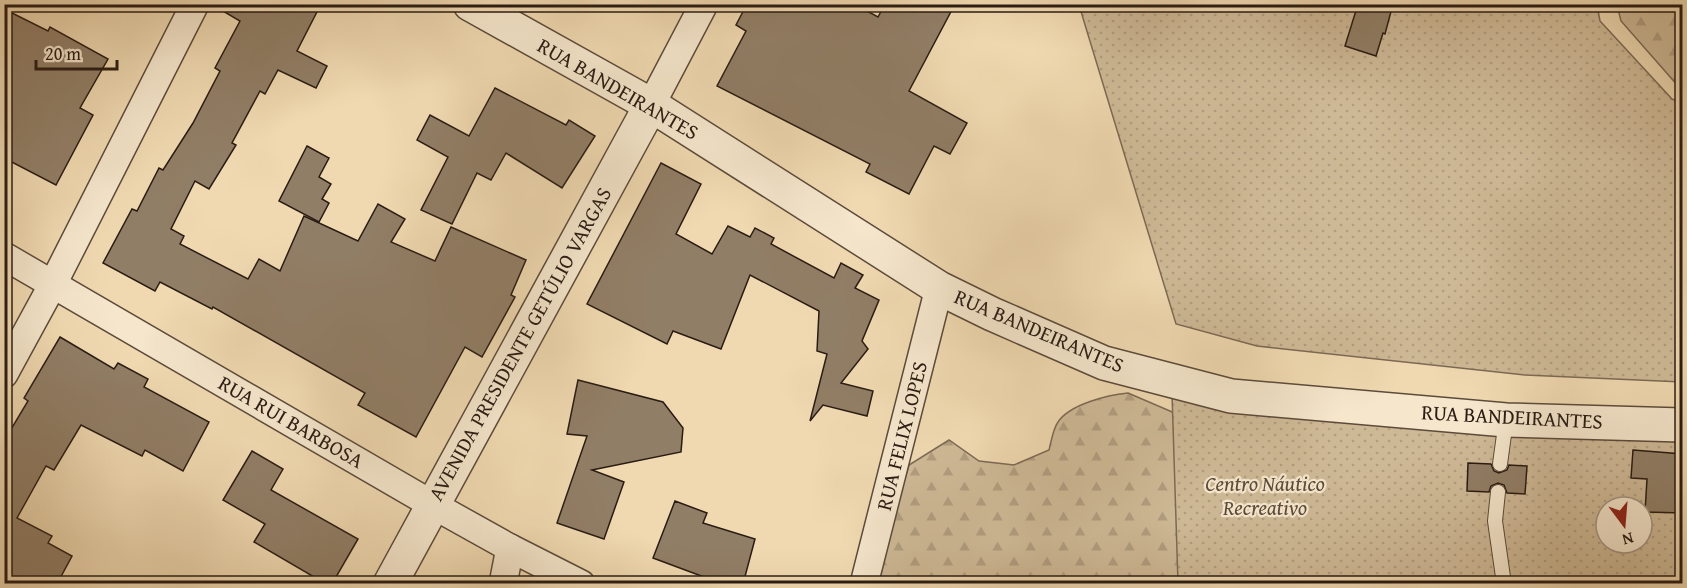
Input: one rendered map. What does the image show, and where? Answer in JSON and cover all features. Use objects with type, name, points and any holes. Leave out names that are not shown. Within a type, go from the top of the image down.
[{"type":"street","points":[[4,374],[53,284],[195,4]]},
{"type":"street","name":"RUA BANDEIRANTES","points":[[470,4],[651,105],[939,288],[1104,363],[1231,396],[1506,420],[1683,425]]},
{"type":"street","points":[[651,105],[704,4]]},
{"type":"street","name":"AVENIDA PRESIDENTE GETÚLIO VARGAS","points":[[390,584],[651,105]]},
{"type":"street","name":"RUA RUI BARBOSA","points":[[4,256],[510,549],[581,584]]},
{"type":"street","name":"RUA FELIX LOPES","points":[[864,584],[939,288]]},
{"type":"street","points":[[503,584],[510,549]]},
{"type":"lane","points":[[1500,464],[1506,420]]},
{"type":"lane","points":[[1498,492],[1495,521],[1504,584]]},
{"type":"green space","points":[[1079,5],[1597,5],[1600,21],[1672,99],[1682,103],[1682,382],[1525,375],[1257,346],[1176,324]]},
{"type":"green space","points":[[1617,5],[1682,5],[1682,88],[1621,21]]},
{"type":"green space","points":[[1128,393],[1184,417],[1191,583],[873,584],[909,465],[949,440],[979,461],[1014,465],[1049,450],[1056,425],[1071,410],[1100,398]]},
{"type":"green space","name":"Centro Náutico Recreativo","points":[[1172,394],[1682,441],[1682,583],[1178,583]]},
{"type":"building","points":[[211,4],[321,4],[297,51],[327,66],[316,88],[278,70],[265,94],[260,91],[232,143],[236,145],[209,189],[195,181],[171,229],[184,236],[180,244],[248,279],[259,259],[280,271],[304,216],[358,241],[378,204],[405,219],[391,242],[435,261],[451,227],[526,260],[511,295],[515,297],[482,357],[465,347],[416,437],[358,405],[365,393],[213,307],[212,309],[160,282],[155,291],[103,263],[132,209],[137,211],[159,168],[163,170],[193,123],[220,71],[215,68],[240,21]]},
{"type":"building","points":[[747,4],[854,4],[878,17],[885,4],[955,4],[909,91],[967,123],[950,154],[934,146],[909,194],[866,172],[870,164],[717,86],[746,31],[736,25]]},
{"type":"building","points":[[1358,4],[1393,4],[1376,56],[1345,46]]},
{"type":"building","points":[[4,9],[48,31],[50,27],[108,59],[80,108],[93,115],[56,185],[4,158]]},
{"type":"building","points":[[495,88],[566,125],[569,120],[595,136],[562,188],[506,153],[491,180],[477,173],[452,224],[421,210],[448,157],[417,140],[430,115],[469,136]]},
{"type":"building","points":[[307,146],[329,158],[319,177],[331,184],[322,199],[329,203],[319,222],[279,201]]},
{"type":"building","points":[[661,163],[701,184],[676,234],[712,254],[728,226],[750,237],[755,228],[774,238],[771,244],[834,278],[841,263],[863,275],[855,288],[879,300],[862,341],[868,349],[841,383],[873,391],[867,416],[823,405],[810,421],[827,354],[817,351],[819,311],[750,275],[721,349],[673,331],[667,344],[587,304]]},
{"type":"building","points":[[60,337],[114,369],[118,363],[148,379],[144,387],[209,422],[183,471],[145,450],[142,456],[81,425],[54,470],[46,466],[17,518],[52,536],[48,543],[72,556],[57,584],[4,584],[4,441],[28,401],[24,398]]},
{"type":"building","points":[[578,380],[663,402],[683,428],[681,452],[592,470],[624,482],[604,539],[557,523],[587,436],[567,434]]},
{"type":"building","points":[[1633,450],[1683,454],[1683,513],[1654,512],[1654,495],[1646,495],[1647,479],[1631,478]]},
{"type":"building","points":[[252,451],[283,469],[271,490],[358,539],[332,584],[326,584],[254,542],[265,524],[223,500]]},
{"type":"building","points":[[1468,463],[1491,464],[1494,471],[1499,473],[1507,470],[1509,465],[1527,466],[1525,494],[1507,493],[1504,485],[1498,483],[1491,486],[1489,492],[1467,491]]},
{"type":"building","points":[[675,501],[707,513],[703,523],[755,539],[743,584],[702,584],[704,577],[653,558]]}]
